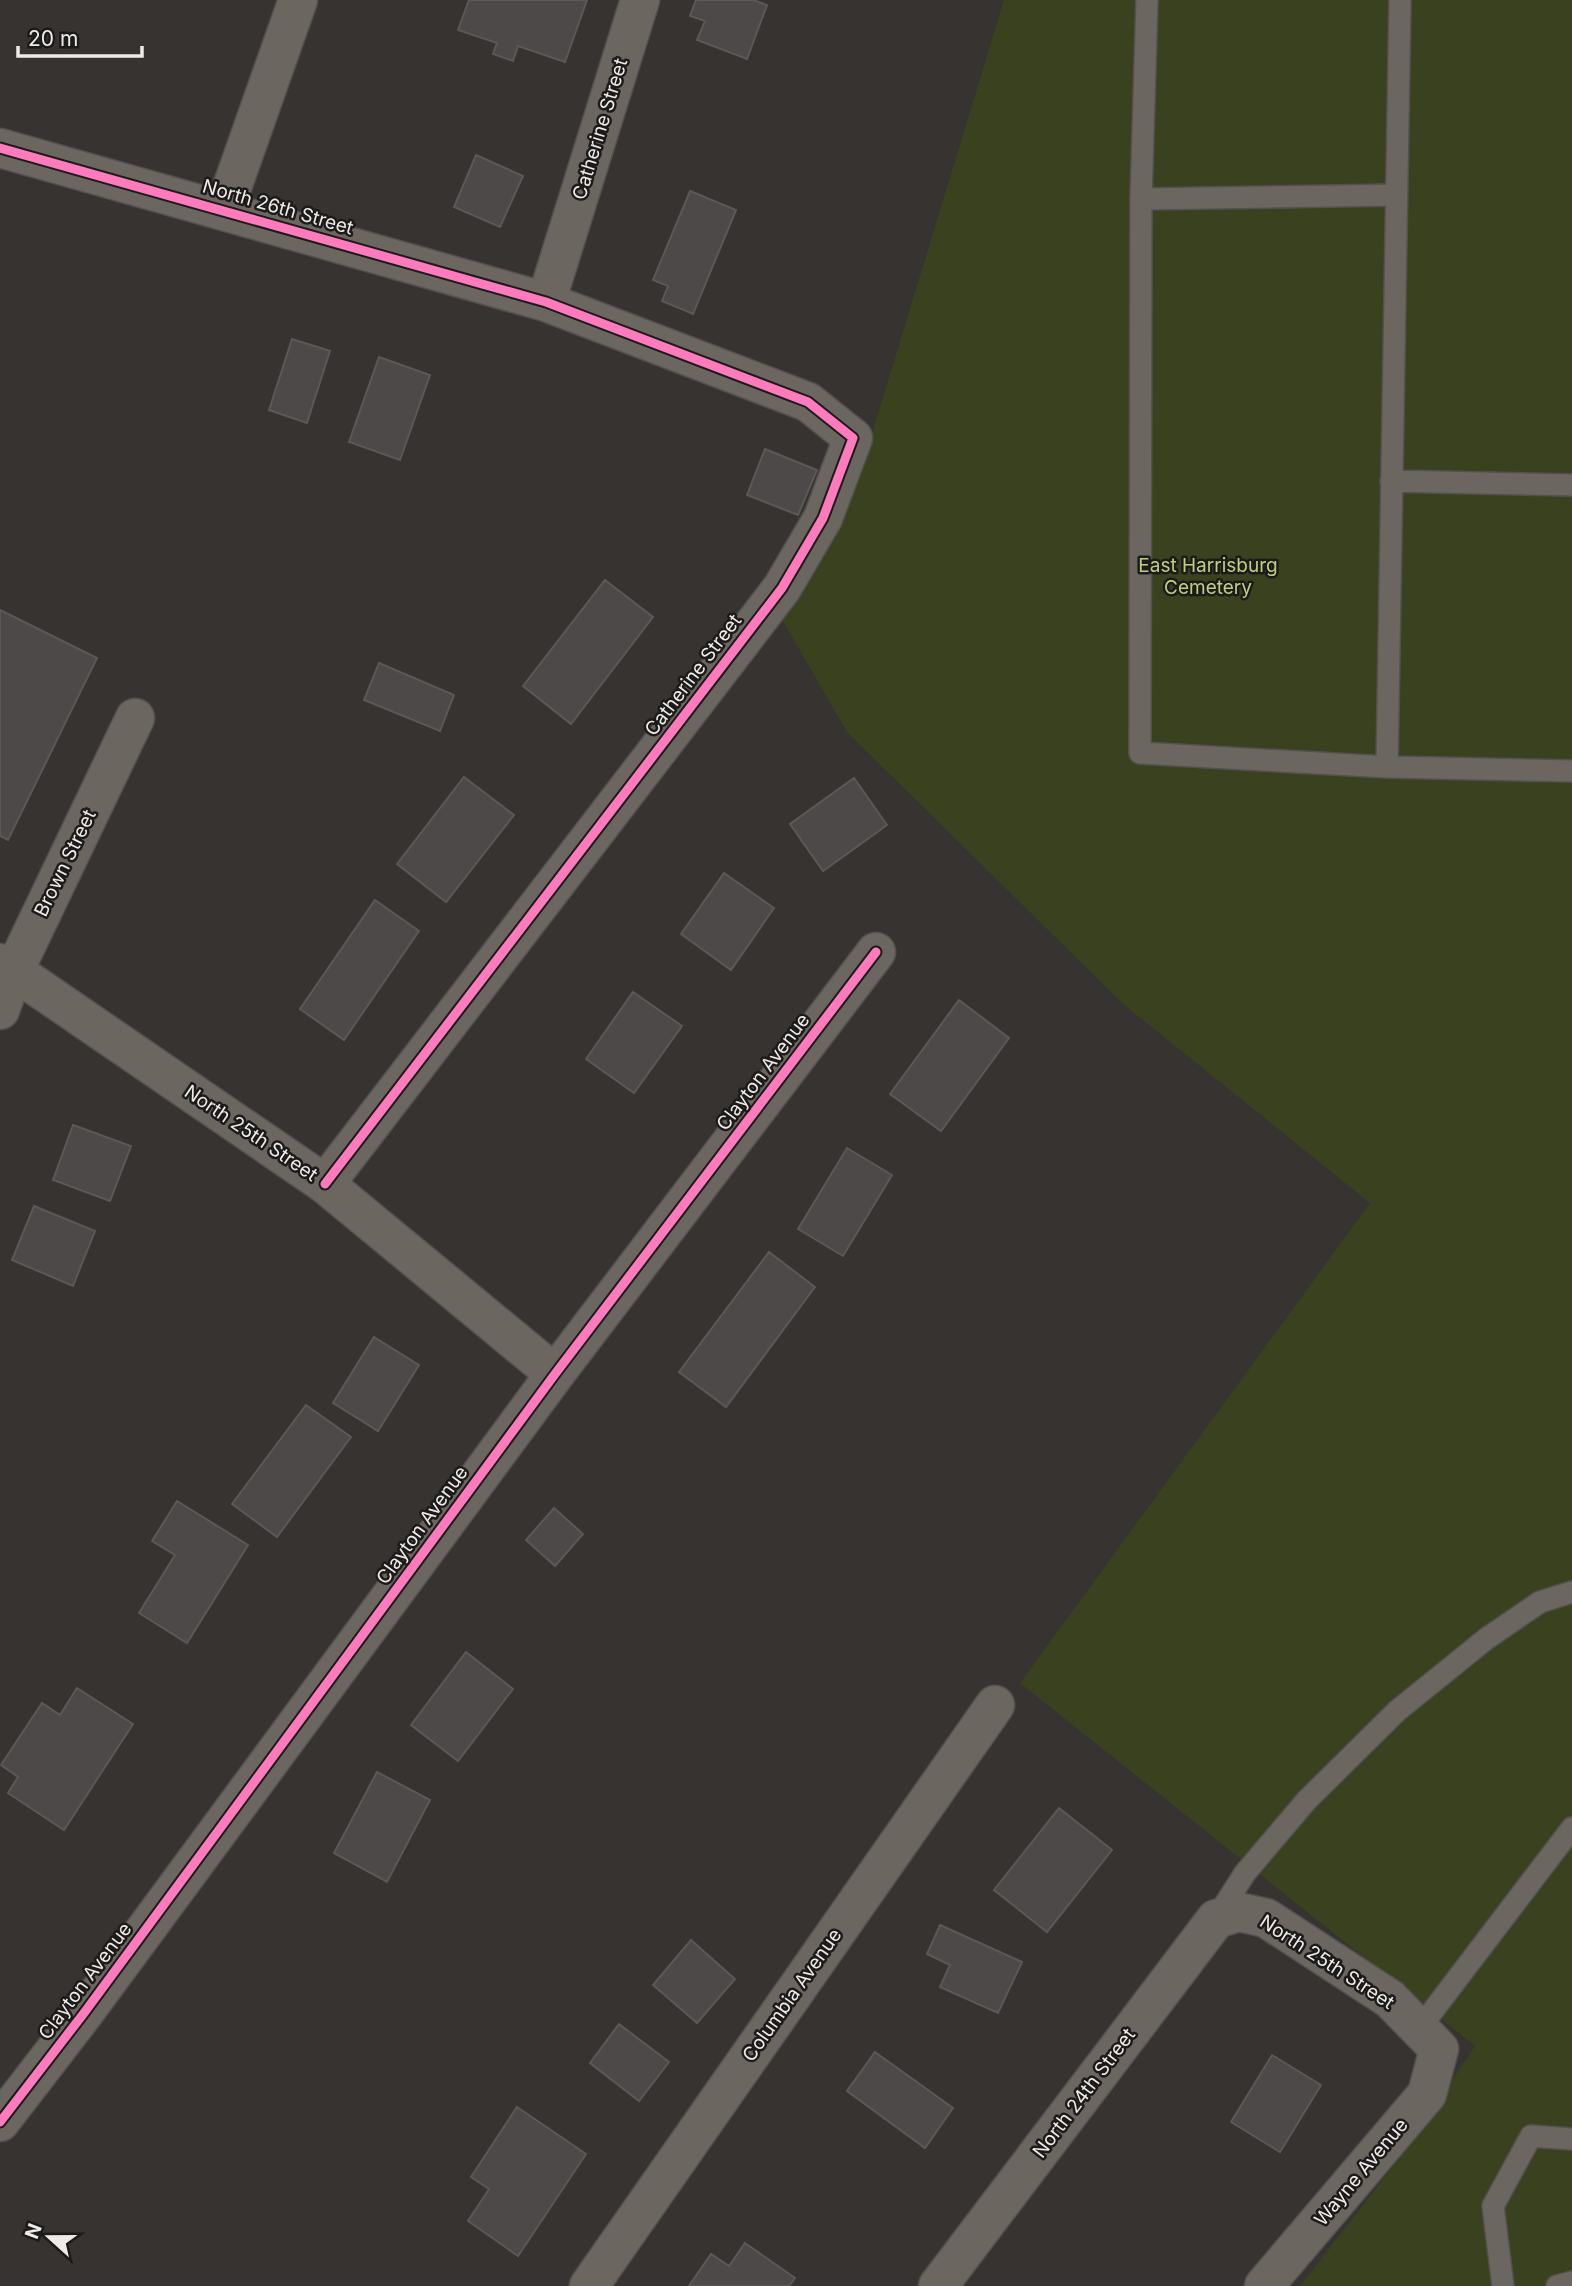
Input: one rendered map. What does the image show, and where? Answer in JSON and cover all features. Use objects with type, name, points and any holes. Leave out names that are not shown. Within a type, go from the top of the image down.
[{"type":"street","name":"North 26th Street","points":[[224,210],[298,0]]},
{"type":"street","name":"Catherine Street","points":[[325,1184],[782,588],[824,518],[853,438],[808,402],[545,302],[640,0]]},
{"type":"street","name":"North 26th Street","points":[[0,148],[545,302]]},
{"type":"street","name":"Brown Street","points":[[0,1010],[7,967],[135,718]]},
{"type":"street","name":"Clayton Avenue","points":[[0,2122],[84,2013],[555,1374],[876,952]]},
{"type":"street","name":"North 25th Street","points":[[7,967],[325,1184],[555,1374]]},
{"type":"street","name":"Columbia Avenue","points":[[589,2286],[995,1705]]},
{"type":"street","name":"North 25th Street","points":[[1228,1915],[1266,1918],[1390,1999],[1429,2039]]},
{"type":"street","name":"North 24th Street","points":[[938,2286],[1228,1915]]},
{"type":"street","name":"Wayne Avenue","points":[[1264,2286],[1427,2094],[1429,2039]]},
{"type":"lane","points":[[1147,0],[1141,200],[1140,753],[1387,767],[1572,771]]},
{"type":"lane","points":[[1387,767],[1400,0]]},
{"type":"lane","points":[[1141,200],[1396,195]]},
{"type":"lane","points":[[1391,481],[1572,485]]},
{"type":"lane","points":[[1228,1915],[1245,1873],[1307,1800],[1397,1711],[1486,1639],[1540,1602],[1572,1592]]},
{"type":"lane","points":[[1429,2039],[1572,1828]]},
{"type":"lane","points":[[1503,2286],[1493,2206],[1531,2136],[1572,2139]]},
{"type":"lane","points":[[1557,2286],[1572,2282]]},
{"type":"green space","name":"East Harrisburg Cemetery","points":[[1004,0],[1572,0],[1572,2286],[1300,2286],[1404,2152],[1475,2046],[1020,1683],[1370,1203],[1123,1004],[847,732],[781,618],[866,453]]},
{"type":"building","points":[[469,0],[587,0],[565,62],[518,46],[513,61],[493,54],[497,43],[458,30]]},
{"type":"building","points":[[696,0],[753,0],[767,5],[747,59],[697,40],[705,21],[690,16]]},
{"type":"building","points":[[476,155],[523,176],[500,227],[454,207]]},
{"type":"building","points":[[690,191],[736,210],[693,314],[662,301],[668,286],[653,280]]},
{"type":"building","points":[[292,339],[330,351],[307,423],[269,410]]},
{"type":"building","points":[[379,357],[430,375],[400,460],[349,442]]},
{"type":"building","points":[[765,449],[817,470],[798,515],[747,495]]},
{"type":"building","points":[[605,580],[653,617],[571,724],[523,686]]},
{"type":"building","points":[[0,610],[97,658],[8,840],[0,836]]},
{"type":"building","points":[[379,663],[454,695],[440,731],[364,700]]},
{"type":"building","points":[[464,777],[514,815],[446,902],[397,864]]},
{"type":"building","points":[[854,778],[887,825],[823,871],[790,824]]},
{"type":"building","points":[[724,873],[774,908],[731,970],[681,934]]},
{"type":"building","points":[[375,900],[419,931],[344,1040],[300,1009]]},
{"type":"building","points":[[633,992],[682,1026],[634,1093],[586,1059]]},
{"type":"building","points":[[959,1000],[1009,1038],[941,1131],[890,1094]]},
{"type":"building","points":[[73,1125],[131,1146],[110,1201],[53,1180]]},
{"type":"building","points":[[847,1148],[892,1175],[843,1256],[798,1229]]},
{"type":"building","points":[[34,1206],[95,1231],[73,1286],[12,1260]]},
{"type":"building","points":[[769,1252],[815,1287],[726,1407],[679,1372]]},
{"type":"building","points":[[374,1337],[419,1365],[378,1431],[333,1403]]},
{"type":"building","points":[[306,1405],[351,1437],[277,1537],[232,1504]]},
{"type":"building","points":[[177,1501],[248,1545],[187,1643],[139,1613],[175,1555],[152,1541]]},
{"type":"building","points":[[554,1508],[583,1534],[555,1566],[526,1540]]},
{"type":"building","points":[[466,1652],[513,1689],[458,1761],[411,1725]]},
{"type":"building","points":[[77,1688],[133,1724],[64,1830],[8,1793],[18,1777],[1,1765],[42,1703],[60,1715]]},
{"type":"building","points":[[377,1772],[430,1800],[387,1882],[334,1853]]},
{"type":"building","points":[[1059,1808],[1112,1850],[1047,1932],[994,1890]]},
{"type":"building","points":[[940,1925],[1022,1962],[998,2013],[940,1987],[950,1965],[927,1954]]},
{"type":"building","points":[[691,1940],[735,1979],[697,2023],[653,1985]]},
{"type":"building","points":[[619,2024],[669,2062],[639,2101],[590,2063]]},
{"type":"building","points":[[875,2052],[953,2108],[925,2148],[847,2091]]},
{"type":"building","points":[[1272,2055],[1321,2085],[1280,2152],[1231,2122]]},
{"type":"building","points":[[517,2107],[586,2154],[518,2256],[468,2221],[489,2189],[471,2177]]},
{"type":"building","points":[[745,2243],[795,2278],[789,2286],[689,2286],[711,2254],[729,2266]]},
{"type":"cycle path","points":[[0,148],[546,302],[808,402],[853,438],[823,518],[782,588],[325,1184]]},
{"type":"cycle path","points":[[0,2122],[84,2013],[555,1374],[876,952]]}]
